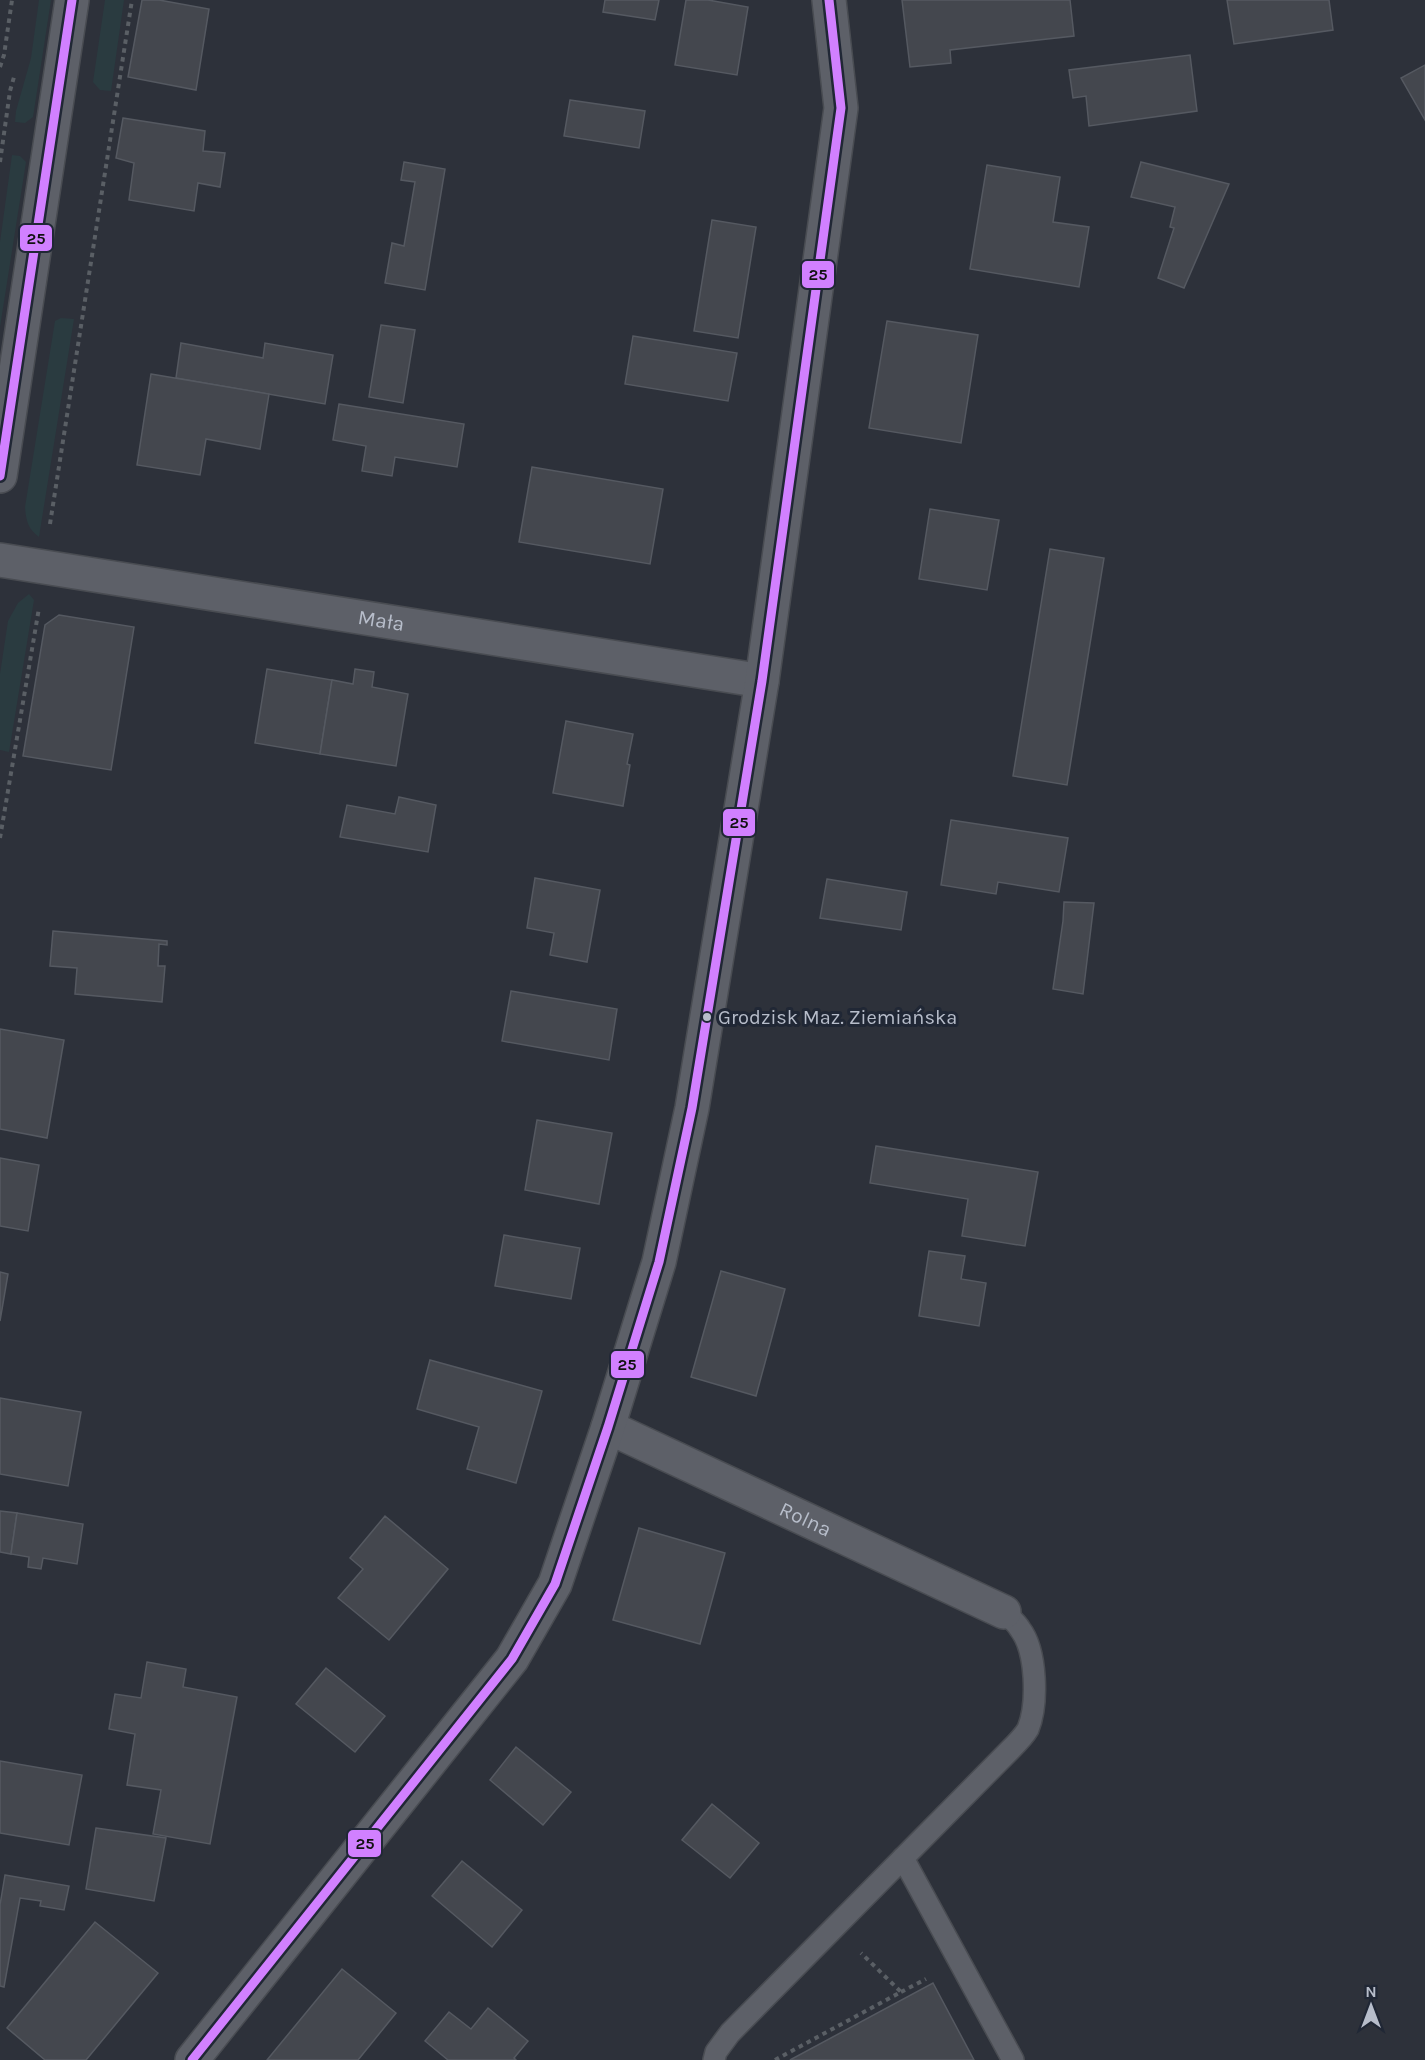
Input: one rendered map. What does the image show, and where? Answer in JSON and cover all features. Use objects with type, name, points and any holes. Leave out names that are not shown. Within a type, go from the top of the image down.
[{"type":"street","points":[[0,476],[72,0]]},
{"type":"street","points":[[192,2060],[512,1659],[555,1584],[608,1427],[658,1262],[692,1108],[762,681],[841,108],[829,0]]},
{"type":"street","name":"Mała","points":[[0,560],[762,681]]},
{"type":"street","name":"Rolna","points":[[608,1427],[1004,1612]]},
{"type":"lane","points":[[714,2060],[716,2052],[730,2033],[1010,1750],[1027,1730],[1035,1705],[1030,1651],[1021,1629],[1004,1612]]},
{"type":"lane","points":[[903,1858],[1013,2060]]},
{"type":"path","points":[[0,67],[4,55],[12,0]]},
{"type":"path","points":[[49,526],[132,0]]},
{"type":"path","points":[[0,838],[40,599]]},
{"type":"path","points":[[775,2060],[901,1992],[860,1952]]},
{"type":"shaded area","points":[[39,0],[51,0],[33,117],[25,123],[15,122],[31,58]]},
{"type":"shaded area","points":[[105,0],[124,0],[111,91],[100,90],[93,82]]},
{"type":"shaded area","points":[[12,155],[20,156],[26,162],[0,327],[0,242]]},
{"type":"shaded area","points":[[61,318],[74,319],[39,537],[28,524],[25,507],[55,321]]},
{"type":"shaded area","points":[[29,594],[34,600],[9,752],[0,750],[0,674],[8,621],[18,603]]},
{"type":"building","points":[[142,0],[159,0],[209,9],[196,90],[128,77]]},
{"type":"building","points":[[605,0],[659,0],[655,20],[603,12]]},
{"type":"building","points":[[686,0],[708,0],[748,7],[737,75],[675,65]]},
{"type":"building","points":[[902,0],[1070,0],[1074,36],[950,50],[951,63],[910,67]]},
{"type":"building","points":[[1227,0],[1329,0],[1333,30],[1234,44]]},
{"type":"building","points":[[1190,55],[1197,111],[1089,126],[1086,96],[1073,98],[1069,70]]},
{"type":"building","points":[[1425,65],[1425,120],[1401,78]]},
{"type":"building","points":[[570,100],[645,111],[639,148],[564,136]]},
{"type":"building","points":[[123,118],[205,131],[203,151],[225,153],[220,187],[198,183],[194,211],[129,200],[134,163],[116,158]]},
{"type":"building","points":[[404,162],[445,169],[425,290],[385,283],[392,243],[404,246],[415,182],[401,180]]},
{"type":"building","points":[[1141,162],[1229,184],[1184,288],[1158,278],[1174,228],[1170,227],[1175,207],[1131,197]]},
{"type":"building","points":[[987,165],[1060,177],[1053,222],[1089,227],[1079,287],[970,269]]},
{"type":"building","points":[[712,220],[756,227],[738,338],[694,331]]},
{"type":"building","points":[[887,321],[978,335],[961,443],[869,428]]},
{"type":"building","points":[[381,325],[415,330],[403,403],[369,397]]},
{"type":"building","points":[[633,336],[737,353],[728,401],[625,384]]},
{"type":"building","points":[[181,343],[263,358],[265,343],[333,355],[325,404],[176,378]]},
{"type":"building","points":[[151,374],[269,394],[260,449],[206,439],[200,475],[137,465]]},
{"type":"building","points":[[339,404],[464,424],[457,467],[395,457],[392,476],[362,471],[366,446],[333,440]]},
{"type":"building","points":[[532,467],[663,489],[650,564],[519,542]]},
{"type":"building","points":[[930,509],[999,520],[987,590],[919,579]]},
{"type":"building","points":[[1050,549],[1104,558],[1067,785],[1013,776]]},
{"type":"building","points":[[59,615],[134,627],[111,770],[23,756],[45,625]]},
{"type":"building","points":[[267,669],[332,680],[320,754],[255,743]]},
{"type":"building","points":[[355,669],[374,672],[372,687],[408,694],[396,766],[320,754],[332,680],[353,684]]},
{"type":"building","points":[[566,721],[633,734],[627,764],[630,765],[623,806],[553,793]]},
{"type":"building","points":[[399,797],[436,805],[428,852],[340,837],[347,805],[395,814]]},
{"type":"building","points":[[951,820],[1068,838],[1059,892],[998,882],[996,894],[941,885]]},
{"type":"building","points":[[535,878],[600,890],[587,962],[550,955],[554,933],[527,928]]},
{"type":"building","points":[[827,879],[907,892],[901,930],[820,918]]},
{"type":"building","points":[[1064,902],[1094,903],[1083,994],[1053,989]]},
{"type":"building","points":[[53,931],[167,941],[167,945],[159,944],[158,966],[165,966],[162,1002],[75,994],[77,968],[50,966]]},
{"type":"building","points":[[511,991],[617,1009],[609,1060],[502,1041]]},
{"type":"building","points":[[0,1029],[64,1040],[47,1138],[0,1129]]},
{"type":"building","points":[[537,1120],[612,1133],[599,1204],[525,1190]]},
{"type":"building","points":[[876,1146],[1038,1172],[1025,1246],[962,1236],[968,1199],[870,1183]]},
{"type":"building","points":[[0,1158],[39,1165],[28,1231],[0,1226]]},
{"type":"building","points":[[504,1235],[580,1248],[571,1299],[495,1286]]},
{"type":"building","points":[[929,1251],[965,1256],[961,1279],[986,1283],[979,1326],[919,1316]]},
{"type":"building","points":[[721,1271],[785,1289],[756,1396],[691,1377]]},
{"type":"building","points":[[0,1272],[8,1274],[0,1321]]},
{"type":"building","points":[[430,1360],[542,1391],[516,1483],[467,1469],[479,1427],[417,1409]]},
{"type":"building","points":[[0,1398],[81,1412],[68,1486],[0,1474]]},
{"type":"building","points":[[0,1511],[17,1513],[11,1554],[0,1552]]},
{"type":"building","points":[[17,1513],[83,1524],[77,1564],[43,1558],[41,1569],[28,1567],[29,1557],[11,1554]]},
{"type":"building","points":[[385,1516],[448,1569],[389,1640],[338,1598],[363,1569],[350,1558]]},
{"type":"building","points":[[639,1528],[725,1553],[700,1644],[613,1620]]},
{"type":"building","points":[[147,1662],[186,1669],[183,1687],[237,1697],[210,1844],[153,1834],[161,1790],[127,1785],[135,1734],[109,1729],[115,1694],[141,1698]]},
{"type":"building","points":[[326,1668],[385,1716],[355,1752],[296,1704]]},
{"type":"building","points":[[516,1747],[571,1792],[543,1825],[490,1780]]},
{"type":"building","points":[[0,1761],[82,1775],[69,1845],[0,1833]]},
{"type":"building","points":[[712,1804],[759,1843],[730,1878],[682,1840]]},
{"type":"building","points":[[96,1828],[166,1838],[154,1901],[86,1889]]},
{"type":"building","points":[[462,1861],[522,1910],[492,1947],[432,1896]]},
{"type":"building","points":[[5,1875],[69,1886],[64,1910],[40,1906],[41,1901],[20,1898],[4,1987],[0,1986],[0,1905]]},
{"type":"building","points":[[95,1922],[158,1973],[86,2060],[45,2060],[7,2028]]},
{"type":"building","points":[[342,1969],[396,2013],[358,2060],[267,2060]]},
{"type":"building","points":[[933,1983],[974,2060],[790,2060]]},
{"type":"building","points":[[488,2008],[528,2041],[514,2058],[516,2060],[448,2060],[425,2041],[449,2012],[471,2029]]},
{"type":"transit line","name":"25","points":[[0,476],[72,0]]},
{"type":"transit line","name":"25","points":[[192,2060],[512,1659],[555,1584],[608,1427],[659,1262],[692,1108],[762,681],[841,108],[829,0]]},
{"type":"place","name":"Grodzisk Maz. Ziemiańska","points":[[707,1017]]}]
